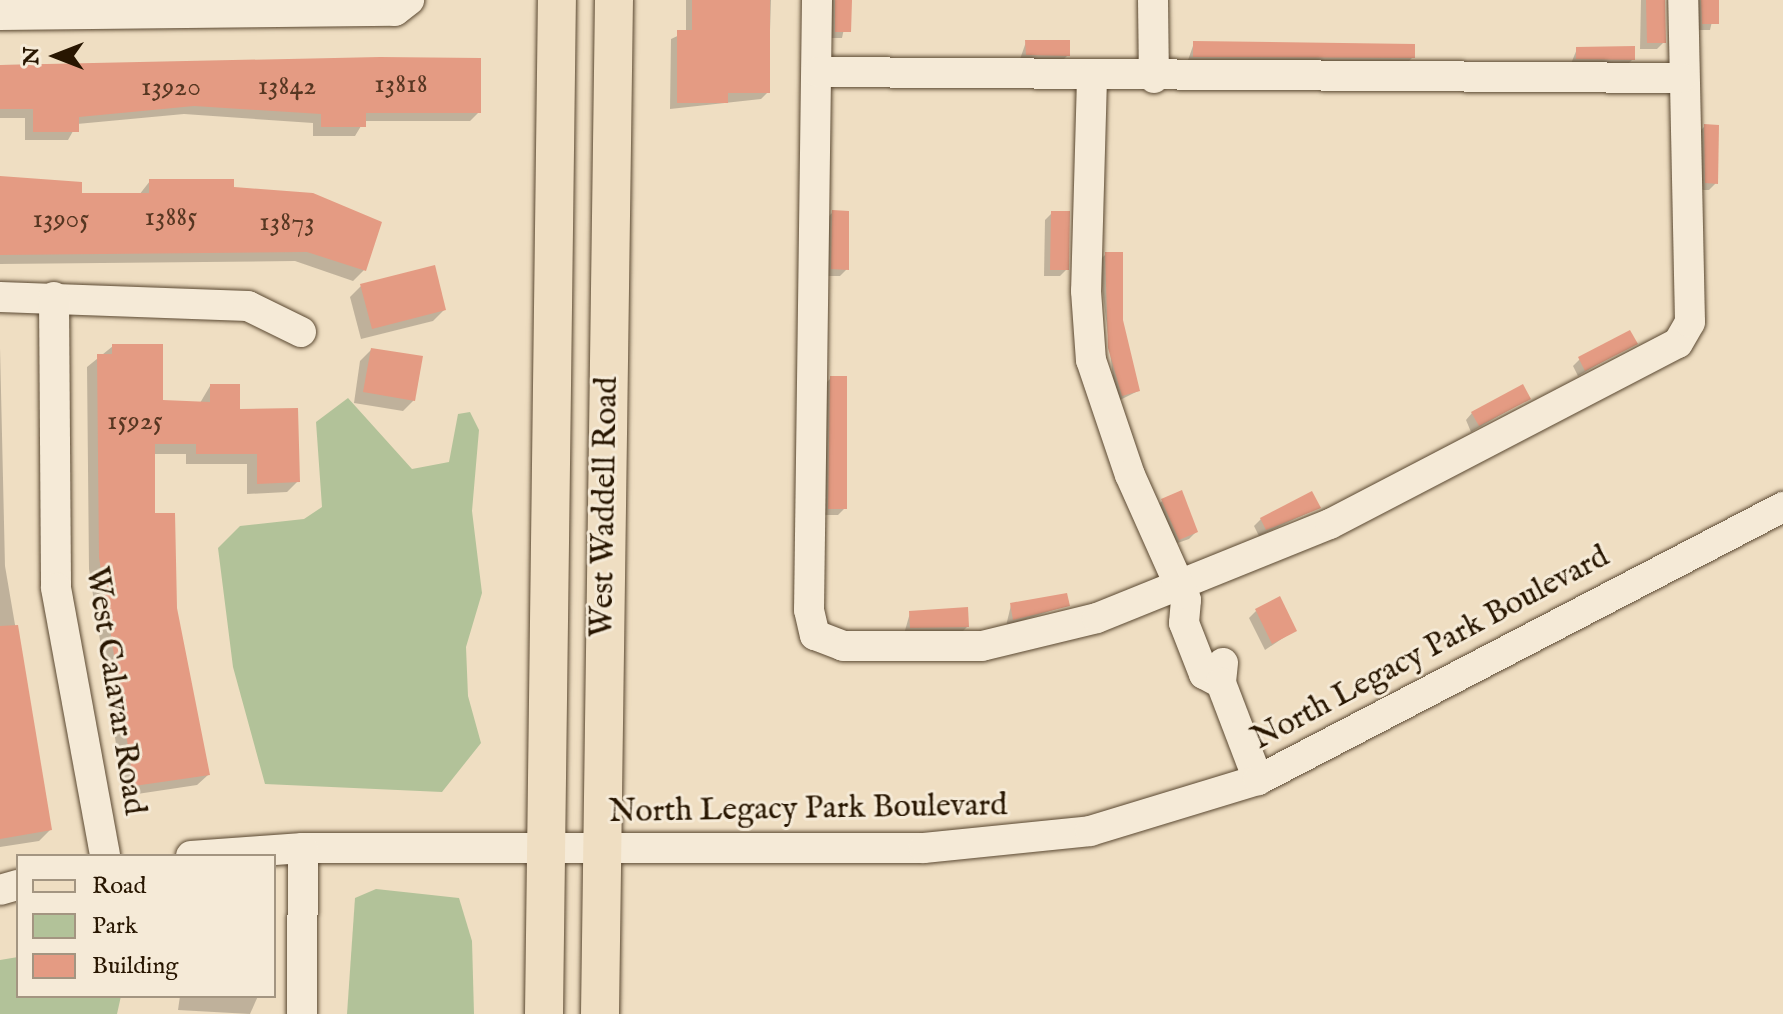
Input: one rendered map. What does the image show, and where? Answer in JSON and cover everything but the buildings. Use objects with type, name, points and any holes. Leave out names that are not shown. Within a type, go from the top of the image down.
[{"type":"main road","name":"West Waddell Road","points":[[544,1014],[550,850],[557,0]]},
{"type":"main road","name":"West Waddell Road","points":[[600,1014],[614,0]]},
{"type":"street","points":[[0,15],[222,6],[395,11],[409,0]]},
{"type":"street","points":[[817,0],[808,496],[815,635],[843,646],[982,646],[1097,618],[1183,592],[1342,518],[1678,343],[1690,322],[1681,78],[1683,0]]},
{"type":"street","points":[[1153,0],[1154,78]]},
{"type":"street","points":[[818,72],[1092,78],[1681,78]]},
{"type":"street","points":[[1092,78],[1091,360],[1130,475],[1202,640],[1204,674],[1221,683],[1258,780]]},
{"type":"street","points":[[0,297],[248,306],[301,332]]},
{"type":"street","name":"West Calavar Road","points":[[54,297],[56,588],[105,854]]},
{"type":"street","name":"North Legacy Park Boulevard","points":[[219,854],[303,848],[601,850],[1007,844],[1090,831],[1258,780],[1783,507]]},
{"type":"street","points":[[302,1014],[303,848]]},
{"type":"green space","points":[[348,398],[412,469],[449,462],[458,414],[470,412],[479,430],[472,511],[482,593],[466,647],[468,696],[481,743],[442,792],[265,784],[233,667],[218,548],[240,526],[304,519],[322,507],[316,422]]},
{"type":"green space","points":[[376,889],[459,898],[472,941],[474,1014],[347,1014],[355,898]]},
{"type":"green space","points":[[16,957],[16,998],[121,998],[117,1014],[0,1014],[0,960]]}]
